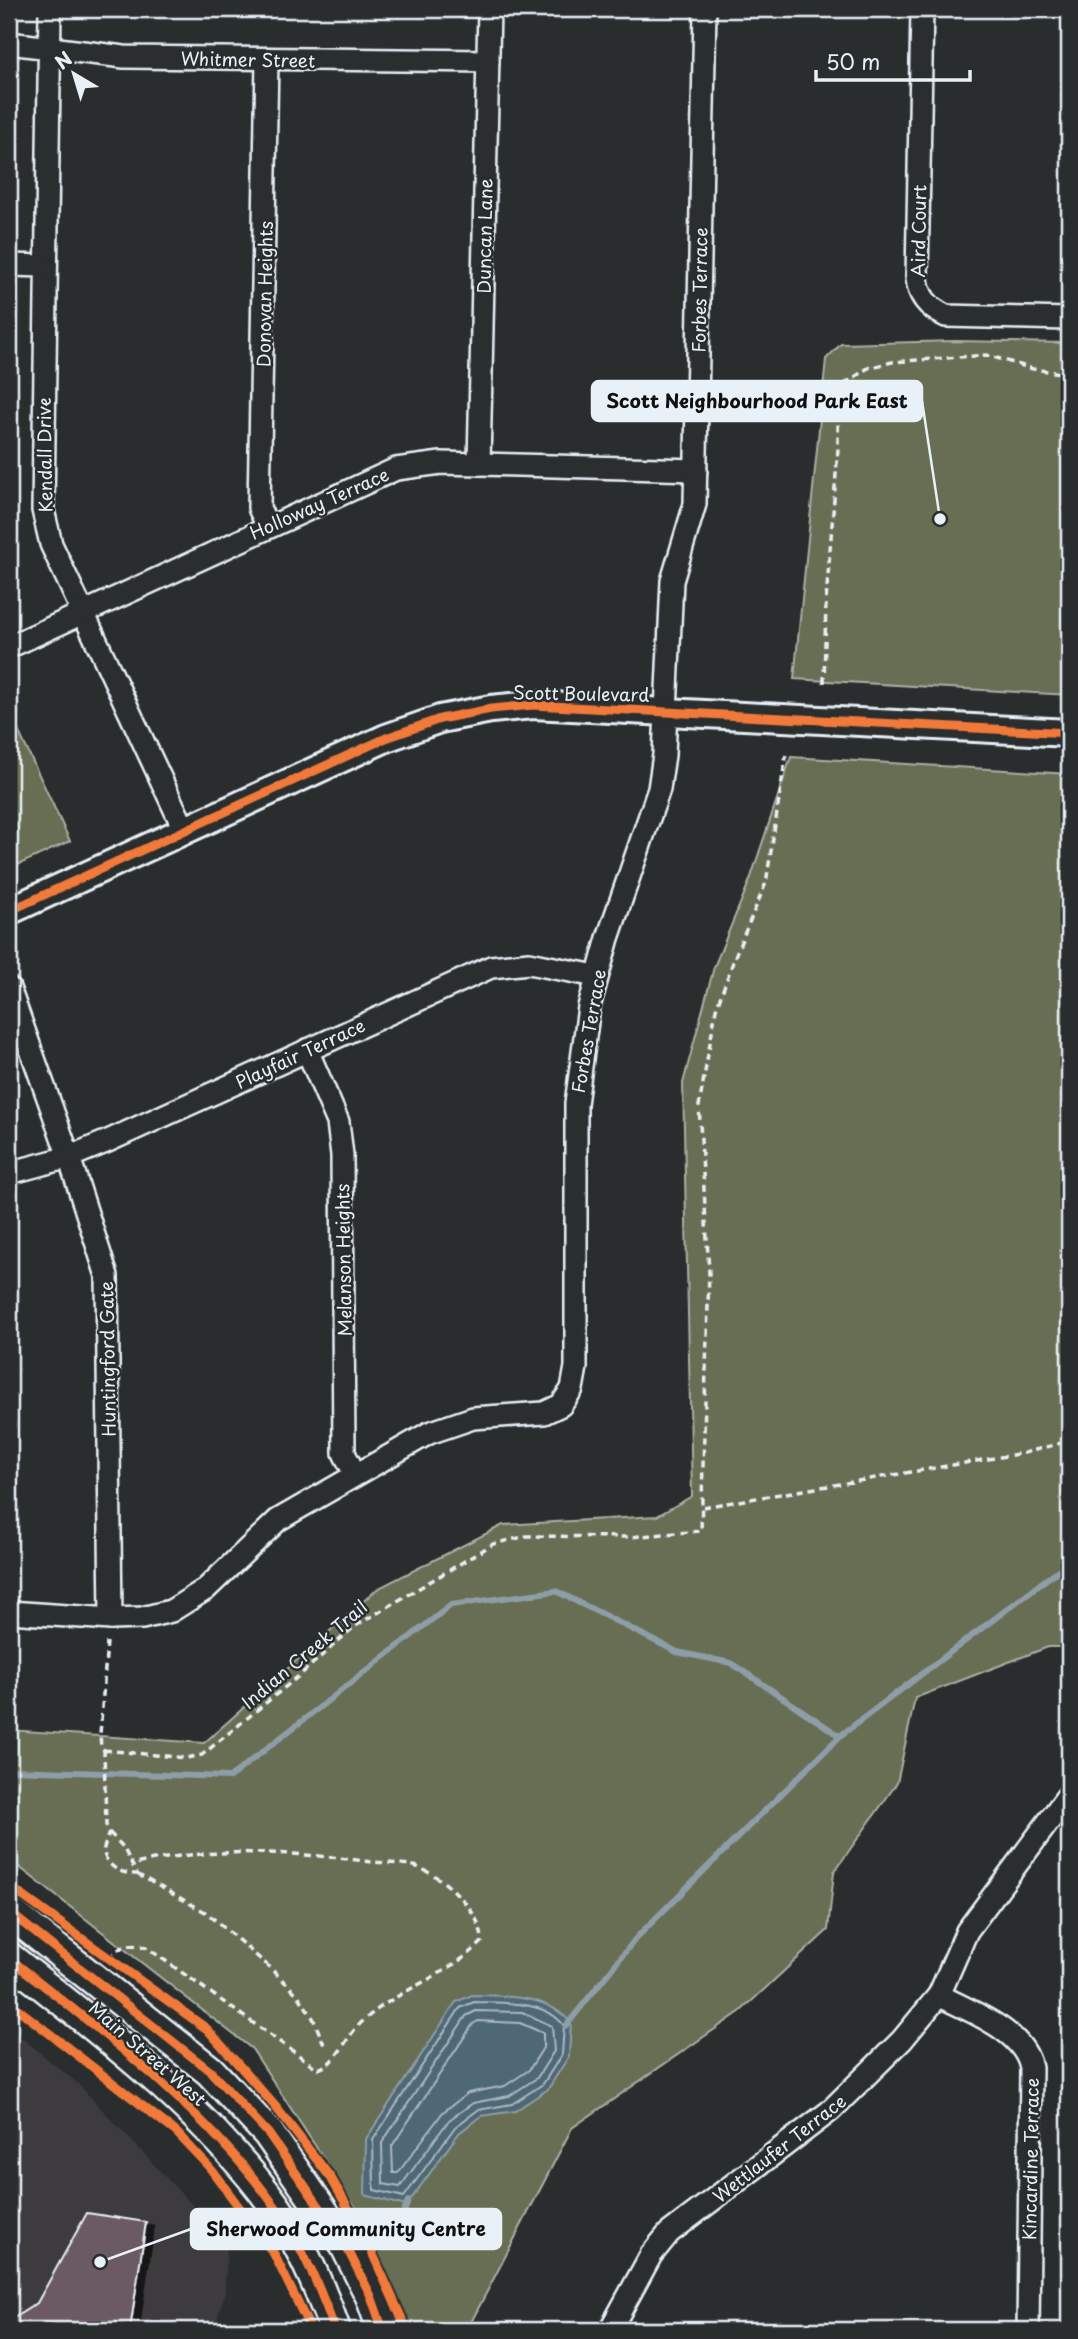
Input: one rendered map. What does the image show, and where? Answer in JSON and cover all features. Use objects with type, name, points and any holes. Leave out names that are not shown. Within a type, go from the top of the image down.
[{"type":"main road","name":"Main Street West","points":[[9,1912],[210,2071],[268,2133],[344,2242],[371,2296],[383,2330]]},
{"type":"main road","name":"Main Street West","points":[[9,1958],[186,2103],[275,2206],[307,2265],[335,2330]]},
{"type":"street","name":"Kendall Drive","points":[[50,9],[43,510],[51,544],[185,831]]},
{"type":"street","name":"Duncan Lane","points":[[480,464],[489,9]]},
{"type":"street","name":"Forbes Terrace","points":[[9,1612],[111,1619],[142,1618],[183,1605],[206,1589],[278,1520],[355,1474],[454,1422],[472,1418],[544,1413],[561,1405],[572,1389],[576,1367],[576,1104],[596,976],[655,803],[664,755],[672,581],[695,504],[705,9]]},
{"type":"street","name":"Aird Court","points":[[922,9],[917,277],[922,296],[932,308],[946,316],[1069,319]]},
{"type":"street","name":"Whitmer Street","points":[[9,43],[124,57],[488,61]]},
{"type":"street","name":"Donovan Heights","points":[[267,59],[259,508],[268,527]]},
{"type":"street","points":[[9,265],[45,266]]},
{"type":"street","name":"Holloway Terrace","points":[[9,647],[396,469],[425,464],[480,464],[696,470]]},
{"type":"street","name":"Scott Boulevard","points":[[9,911],[386,738],[440,719],[491,709],[533,705],[666,710],[1069,733]]},
{"type":"street","name":"Playfair Terrace","points":[[9,1173],[69,1157],[491,967],[529,963],[596,976]]},
{"type":"street","name":"Huntingford Gate","points":[[9,988],[69,1157],[107,1276],[111,1619]]},
{"type":"street","name":"Melanson Heights","points":[[307,1050],[330,1101],[340,1144],[344,1453],[355,1474]]},
{"type":"street","name":"Wettlaufer Terrace","points":[[610,2330],[651,2255],[669,2233],[830,2111],[902,2040],[939,1994],[967,1931],[1069,1794]]},
{"type":"street","name":"Kincardine Terrace","points":[[939,1994],[1020,2042],[1029,2054],[1028,2330]]},
{"type":"path","points":[[824,683],[826,601],[838,408],[846,383],[868,368],[892,362],[987,355],[1033,369],[1069,374]]},
{"type":"path","points":[[786,755],[766,883],[716,1009],[699,1106],[709,1272],[702,1507],[1024,1453],[1069,1441]]},
{"type":"path","points":[[107,1642],[100,1734],[105,1760],[105,1801],[109,1832],[103,1851],[105,1858],[123,1874],[137,1874],[207,1913],[298,1995],[313,2018],[326,2049]]},
{"type":"path","points":[[109,1832],[123,1847],[137,1874]]},
{"type":"path","points":[[93,1978],[113,1952],[131,1944],[146,1947],[318,2069],[328,2066],[356,2028],[391,2001],[460,1960],[482,1942],[482,1928],[471,1911],[432,1875],[414,1866],[317,1855],[261,1854],[158,1858],[132,1865]]},
{"type":"shaded area","points":[[9,2027],[77,2083],[227,2242],[225,2292],[214,2330],[9,2330]]},
{"type":"green space","points":[[956,341],[1069,343],[1069,695],[794,679],[826,359],[841,344]]},
{"type":"green space","points":[[9,711],[70,841],[9,869]]},
{"type":"green space","points":[[791,757],[1069,774],[1069,1647],[1048,1647],[915,1698],[897,1783],[834,1872],[828,1930],[741,2011],[572,2128],[467,2330],[412,2330],[365,2222],[252,2049],[9,1859],[9,1730],[204,1743],[377,1589],[503,1525],[657,1516],[692,1496],[683,1083],[714,967],[750,880]]},
{"type":"water","points":[[472,1995],[525,1998],[550,2007],[571,2023],[569,2056],[548,2089],[515,2111],[481,2116],[459,2133],[406,2206],[365,2195],[366,2139],[456,2002]]},
{"type":"building","points":[[87,2213],[146,2222],[130,2330],[9,2330],[9,2321],[37,2303]]},
{"type":"waterway","points":[[566,2026],[637,1937],[840,1736],[1069,1562]]},
{"type":"waterway","points":[[9,1770],[230,1777],[451,1605],[556,1591],[677,1652],[731,1663],[840,1736]]},
{"type":"waterway","points":[[393,2244],[408,2201]]},
{"type":"cycle path","points":[[9,911],[386,738],[440,719],[491,709],[533,705],[1069,733]]},
{"type":"cycle path","points":[[9,1886],[207,2029],[275,2106],[331,2178],[365,2237],[407,2330]]},
{"type":"cycle path","points":[[9,1912],[210,2071],[268,2133],[344,2242],[371,2296],[383,2330]]},
{"type":"cycle path","points":[[9,1958],[150,2073],[184,2104],[246,2169],[274,2205],[301,2249],[335,2330]]},
{"type":"cycle path","points":[[9,2002],[176,2132],[210,2168],[274,2254],[311,2330]]},
{"type":"place","name":"Scott Neighbourhood Park East","points":[[940,519]]},
{"type":"place","name":"Sherwood Community Centre","points":[[100,2262]]}]
